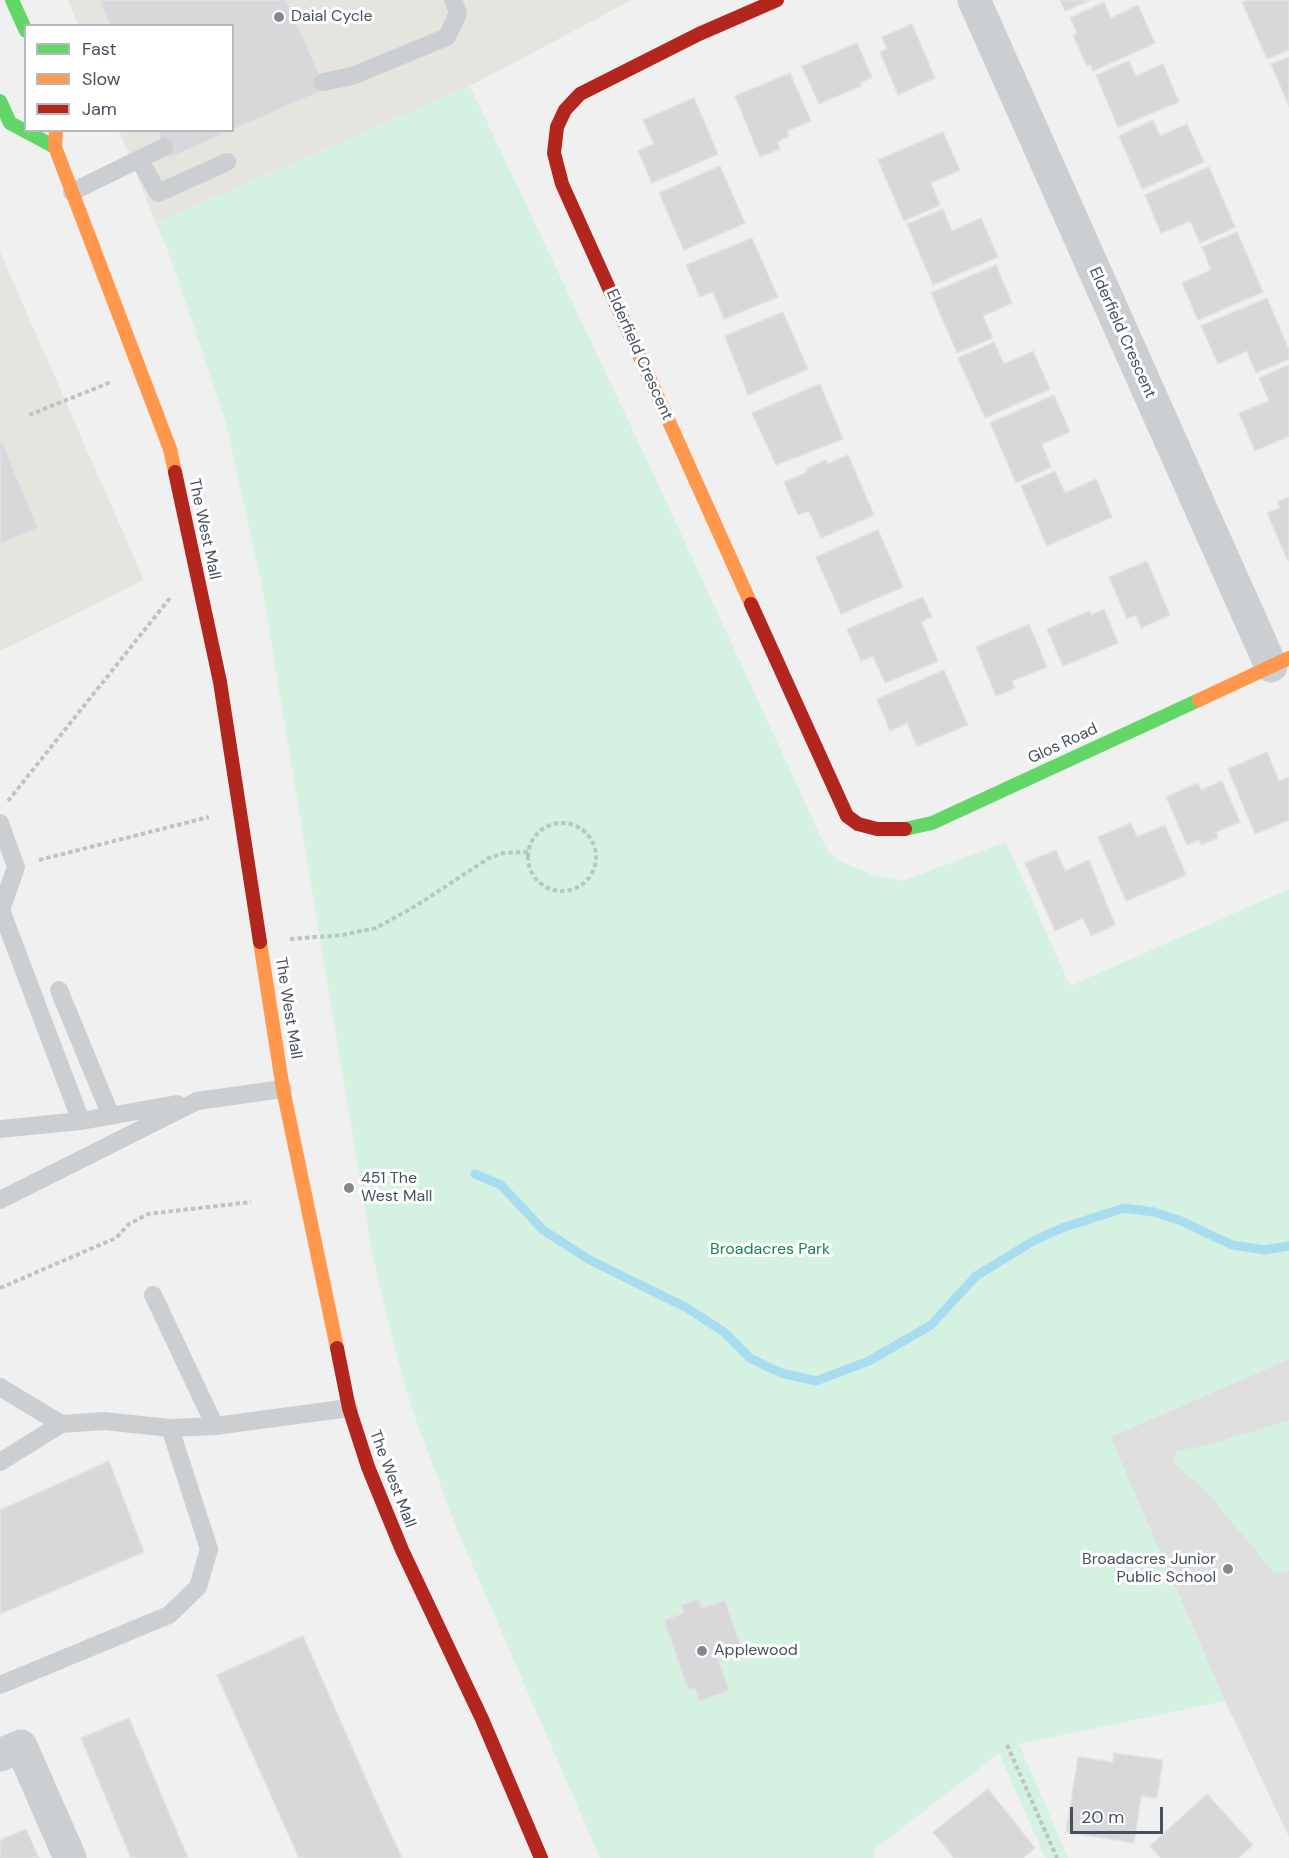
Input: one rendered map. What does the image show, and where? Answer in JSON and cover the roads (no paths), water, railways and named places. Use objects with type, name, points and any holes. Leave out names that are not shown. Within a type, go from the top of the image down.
[{"type":"main road","points":[[12,0],[24,27]]},
{"type":"main road","name":"Elderfield Crescent","points":[[777,0],[699,34],[580,94],[565,110],[557,127],[554,153],[562,184],[847,816]]},
{"type":"main road","points":[[0,101],[10,123],[24,131]]},
{"type":"main road","points":[[26,132],[54,147]]},
{"type":"main road","name":"The West Mall","points":[[56,132],[54,147],[170,449],[220,682],[283,1089],[349,1408],[368,1467],[402,1550],[482,1719],[541,1858]]},
{"type":"main road","name":"Glos Road","points":[[847,816],[858,824],[877,829],[902,830],[932,823],[1280,662]]},
{"type":"street","name":"Elderfield Crescent","points":[[974,0],[1280,662]]},
{"type":"street","points":[[0,1755],[21,1746],[70,1858]]},
{"type":"lane","points":[[323,81],[352,76],[447,37],[458,13],[453,0]]},
{"type":"lane","points":[[72,192],[164,147]]},
{"type":"lane","points":[[139,159],[158,193],[227,162]]},
{"type":"lane","points":[[0,823],[16,867],[1,911],[81,1120]]},
{"type":"lane","points":[[59,990],[111,1116]]},
{"type":"lane","points":[[0,1129],[111,1116],[283,1089]]},
{"type":"lane","points":[[0,1200],[197,1101]]},
{"type":"lane","points":[[153,1295],[215,1426]]},
{"type":"lane","points":[[0,1387],[61,1424]]},
{"type":"lane","points":[[0,1462],[61,1424],[104,1421],[171,1428],[215,1426],[349,1408]]},
{"type":"lane","points":[[0,1685],[169,1616],[198,1587],[209,1549],[171,1428]]},
{"type":"waterway","points":[[475,1174],[501,1185],[543,1230],[588,1259],[687,1308],[724,1332],[750,1358],[781,1373],[816,1381],[869,1361],[931,1325],[976,1276],[1035,1240],[1062,1228],[1124,1208],[1154,1212],[1179,1220],[1232,1245],[1265,1250],[1289,1246]]},
{"type":"place","name":"Daial Cycle","points":[[279,17]]},
{"type":"place","name":"451 The West Mall","points":[[349,1188]]},
{"type":"place","name":"Broadacres Junior Public School","points":[[1228,1569]]},
{"type":"place","name":"Applewood","points":[[702,1651]]},
{"type":"park label","name":"Broadacres Park","points":[[770,1250]]}]
